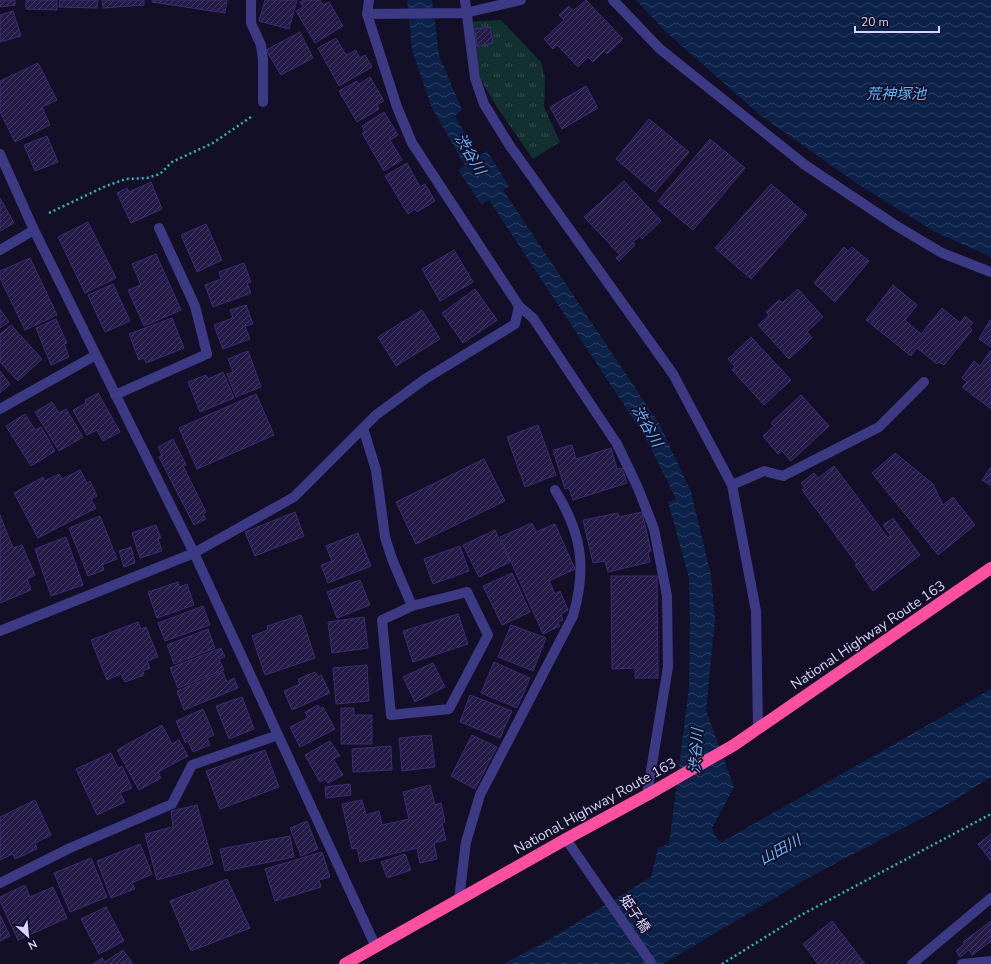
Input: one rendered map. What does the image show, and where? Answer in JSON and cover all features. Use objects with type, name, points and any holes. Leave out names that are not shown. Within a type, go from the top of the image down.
[{"type":"highway","name":"National Highway Route 163","points":[[345,964],[375,945],[650,794],[734,745],[991,568]]},
{"type":"street","points":[[251,0],[250,23],[260,45],[263,60],[263,102]]},
{"type":"street","points":[[369,0],[367,14],[397,107],[412,143],[519,306],[533,318],[617,444],[638,488],[654,529],[667,596],[668,667],[650,794]]},
{"type":"street","points":[[465,0],[465,13],[475,78],[484,104],[510,146],[673,374],[732,485],[756,611],[758,728]]},
{"type":"street","points":[[367,14],[465,13],[521,0]]},
{"type":"street","points":[[613,0],[660,49],[805,165],[895,225],[942,253],[991,272]]},
{"type":"street","points":[[0,154],[32,226],[194,552],[375,945]]},
{"type":"street","points":[[0,250],[32,226]]},
{"type":"street","points":[[115,395],[207,354],[195,306],[159,228]]},
{"type":"street","points":[[0,631],[194,552],[294,497],[376,414],[425,379],[515,324],[519,306]]},
{"type":"street","points":[[0,409],[96,355]]},
{"type":"street","points":[[732,485],[764,472],[782,476],[879,427],[924,382]]},
{"type":"street","points":[[362,428],[376,470],[385,536],[392,559],[412,606]]},
{"type":"street","points":[[459,899],[466,842],[480,796],[573,616],[580,591],[581,565],[575,528],[566,508],[555,490]]},
{"type":"street","points":[[467,592],[488,635],[449,709],[391,715],[382,620],[412,606],[467,592]]},
{"type":"street","points":[[0,882],[70,848],[172,804],[192,765],[278,735]]},
{"type":"street","name":"姫子橋","points":[[566,839],[652,964]]},
{"type":"street","points":[[915,963],[991,898]]},
{"type":"street","points":[[962,964],[991,961]]},
{"type":"path","points":[[32,226],[106,186],[126,179],[147,178],[160,174],[172,162],[213,143],[243,123],[263,107],[263,102]]},
{"type":"path","points":[[722,964],[801,915],[991,814]]},
{"type":"green space","points":[[501,20],[541,62],[545,78],[544,107],[560,142],[533,159],[496,106],[481,80],[470,22]]},
{"type":"water","points":[[407,0],[432,0],[439,55],[462,110],[455,116],[479,156],[487,151],[509,186],[503,190],[660,425],[691,492],[711,575],[715,620],[706,710],[734,787],[712,828],[717,839],[722,842],[991,689],[991,777],[938,810],[817,873],[663,964],[503,964],[543,943],[651,877],[658,848],[669,844],[689,688],[689,578],[668,502],[676,499],[647,440],[489,200],[481,204],[458,170],[465,166],[431,106],[412,50]]},
{"type":"water","name":"荒神塚池","points":[[636,0],[991,0],[991,257],[935,232],[856,183],[760,115],[665,31]]},
{"type":"building","points":[[0,0],[15,0],[15,5],[0,7]]},
{"type":"building","points":[[26,0],[57,0],[57,10],[26,9]]},
{"type":"building","points":[[60,0],[98,0],[97,8],[59,7]]},
{"type":"building","points":[[102,0],[144,0],[144,5],[103,8]]},
{"type":"building","points":[[152,0],[227,0],[225,13],[152,2]]},
{"type":"building","points":[[265,0],[297,0],[289,29],[259,21]]},
{"type":"building","points":[[303,0],[320,0],[323,5],[329,2],[343,26],[315,43],[296,11],[303,7],[300,2]]},
{"type":"building","points":[[586,0],[623,39],[607,54],[604,51],[593,62],[588,57],[578,67],[557,45],[553,49],[544,39],[564,20],[559,15],[569,6],[573,11]]},
{"type":"building","points":[[13,11],[21,36],[0,42],[0,15]]},
{"type":"building","points":[[490,27],[493,43],[477,46],[475,29]]},
{"type":"building","points":[[300,32],[313,58],[281,75],[266,50]]},
{"type":"building","points":[[336,38],[346,55],[356,50],[360,58],[365,55],[372,67],[339,86],[318,48]]},
{"type":"building","points":[[38,63],[57,100],[42,107],[50,125],[15,142],[0,112],[0,81]]},
{"type":"building","points":[[370,77],[384,101],[377,105],[379,109],[357,122],[339,91],[357,81],[359,84]]},
{"type":"building","points":[[586,86],[598,108],[562,129],[550,107]]},
{"type":"building","points":[[384,112],[398,135],[390,140],[402,160],[384,171],[362,133],[365,132],[362,126]]},
{"type":"building","points":[[649,119],[689,152],[655,192],[616,159]]},
{"type":"building","points":[[47,136],[58,162],[35,171],[24,145]]},
{"type":"building","points":[[710,139],[745,168],[693,230],[658,201]]},
{"type":"building","points":[[407,163],[420,187],[425,184],[435,201],[417,212],[415,209],[408,214],[385,176]]},
{"type":"building","points":[[624,181],[661,221],[642,239],[640,236],[633,242],[635,245],[619,261],[616,258],[620,255],[584,217]]},
{"type":"building","points":[[151,182],[162,209],[131,223],[117,193],[127,188],[129,192]]},
{"type":"building","points":[[771,184],[807,215],[751,279],[715,248]]},
{"type":"building","points":[[0,198],[14,223],[0,231]]},
{"type":"building","points":[[88,222],[116,278],[85,293],[58,237]]},
{"type":"building","points":[[206,224],[222,260],[197,272],[181,235]]},
{"type":"building","points":[[844,247],[848,251],[852,247],[869,261],[835,302],[814,283]]},
{"type":"building","points":[[454,250],[473,282],[440,301],[422,269]]},
{"type":"building","points":[[156,254],[181,310],[144,326],[128,290],[141,285],[132,264]]},
{"type":"building","points":[[30,258],[57,315],[25,330],[0,278],[0,271]]},
{"type":"building","points":[[244,263],[251,282],[247,283],[251,293],[213,307],[205,285],[221,279],[219,272]]},
{"type":"building","points":[[113,284],[130,321],[105,332],[88,295]]},
{"type":"building","points":[[893,285],[917,305],[905,320],[921,334],[942,308],[960,323],[965,316],[973,323],[969,327],[972,330],[944,365],[939,362],[937,364],[917,348],[911,356],[866,320]]},
{"type":"building","points":[[475,289],[497,320],[463,343],[442,313]]},
{"type":"building","points":[[798,289],[823,317],[807,332],[812,338],[789,359],[758,325],[769,315],[766,312],[779,300],[782,303]]},
{"type":"building","points":[[246,305],[253,324],[245,326],[250,339],[223,349],[214,325],[233,318],[230,310]]},
{"type":"building","points":[[0,309],[9,322],[0,328]]},
{"type":"building","points":[[422,310],[440,339],[396,366],[378,337]]},
{"type":"building","points":[[172,318],[184,348],[146,363],[144,358],[139,360],[129,334]]},
{"type":"building","points":[[56,319],[67,343],[64,344],[69,357],[51,365],[36,328]]},
{"type":"building","points":[[990,320],[991,321],[991,347],[979,339]]},
{"type":"building","points":[[11,325],[42,359],[18,381],[0,362],[0,334]]},
{"type":"building","points":[[751,337],[791,380],[764,405],[732,370],[735,367],[728,359]]},
{"type":"building","points":[[248,351],[261,387],[236,397],[227,374],[233,372],[228,359]]},
{"type":"building","points":[[990,351],[991,409],[962,387],[967,382],[962,378],[974,361],[980,366]]},
{"type":"building","points":[[0,371],[10,384],[0,393]]},
{"type":"building","points":[[223,372],[234,398],[200,412],[188,382],[206,375],[208,379]]},
{"type":"building","points":[[98,393],[120,432],[103,441],[97,430],[87,435],[73,410],[86,403],[85,400]]},
{"type":"building","points":[[256,394],[274,435],[197,469],[179,428]]},
{"type":"building","points":[[801,395],[829,426],[791,461],[782,451],[778,454],[763,436],[774,426],[771,423]]},
{"type":"building","points":[[52,402],[59,413],[66,409],[83,437],[59,451],[35,412]]},
{"type":"building","points":[[25,414],[35,430],[41,427],[55,451],[31,466],[6,426]]},
{"type":"building","points":[[538,425],[556,475],[525,487],[507,437]]},
{"type":"building","points":[[173,439],[186,465],[183,466],[206,512],[203,514],[206,519],[194,525],[159,457],[162,455],[158,447]]},
{"type":"building","points":[[572,445],[576,459],[611,448],[617,469],[622,468],[627,483],[573,500],[569,488],[565,489],[553,450]]},
{"type":"building","points":[[895,453],[933,484],[943,505],[953,497],[975,525],[938,555],[872,473]]},
{"type":"building","points":[[484,459],[505,501],[416,544],[396,502]]},
{"type":"building","points":[[834,466],[888,538],[891,536],[883,525],[893,518],[920,555],[873,591],[855,565],[857,564],[802,490],[805,488],[801,483],[814,473],[818,478]]},
{"type":"building","points":[[991,467],[991,486],[982,480]]},
{"type":"building","points":[[80,470],[87,483],[90,481],[97,496],[91,499],[96,508],[38,538],[14,493],[43,477],[45,481],[59,474],[62,479]]},
{"type":"building","points":[[295,512],[304,536],[255,556],[245,532]]},
{"type":"building","points":[[642,512],[651,551],[648,552],[650,562],[608,572],[605,561],[593,563],[583,520],[618,513],[619,517]]},
{"type":"building","points":[[0,515],[13,548],[22,545],[35,575],[27,579],[31,590],[0,603]]},
{"type":"building","points":[[100,516],[117,559],[102,565],[104,570],[88,576],[69,528]]},
{"type":"building","points":[[532,523],[536,532],[555,524],[575,569],[549,581],[555,594],[560,591],[568,610],[561,614],[563,620],[558,622],[560,626],[543,634],[500,537]]},
{"type":"building","points":[[156,525],[161,538],[158,539],[162,551],[140,558],[132,533]]},
{"type":"building","points":[[495,530],[510,562],[479,577],[463,545]]},
{"type":"building","points":[[358,533],[371,566],[328,583],[321,565],[332,561],[326,546]]},
{"type":"building","points":[[66,537],[83,585],[51,596],[35,549]]},
{"type":"building","points":[[460,546],[469,571],[433,584],[424,559]]},
{"type":"building","points":[[131,547],[135,563],[124,567],[119,551]]},
{"type":"building","points":[[512,573],[530,612],[502,625],[483,586]]},
{"type":"building","points":[[611,576],[657,576],[658,678],[635,678],[635,668],[612,669]]},
{"type":"building","points":[[360,580],[370,605],[337,618],[327,592]]},
{"type":"building","points":[[178,582],[179,587],[187,584],[194,605],[157,618],[148,592]]},
{"type":"building","points":[[203,606],[210,625],[165,641],[158,623]]},
{"type":"building","points":[[458,614],[468,644],[413,662],[403,631]]},
{"type":"building","points":[[301,615],[315,658],[265,675],[252,636],[268,630],[267,626]]},
{"type":"building","points":[[364,617],[368,648],[332,653],[328,622]]},
{"type":"building","points":[[138,622],[141,629],[146,627],[158,657],[147,661],[150,668],[143,671],[144,675],[125,682],[121,674],[107,680],[91,640]]},
{"type":"building","points":[[511,625],[546,638],[533,671],[498,657]]},
{"type":"building","points":[[208,629],[215,648],[174,664],[167,645]]},
{"type":"building","points":[[221,648],[225,657],[219,659],[224,670],[178,688],[170,668]]},
{"type":"building","points":[[494,662],[530,678],[517,708],[481,693]]},
{"type":"building","points":[[433,663],[445,687],[415,702],[403,677]]},
{"type":"building","points":[[367,665],[369,701],[336,704],[333,668]]},
{"type":"building","points":[[223,672],[227,682],[234,678],[238,688],[184,710],[177,691]]},
{"type":"building","points":[[315,672],[318,677],[321,675],[330,693],[292,710],[284,691],[300,684],[298,679]]},
{"type":"building","points":[[470,695],[512,711],[500,738],[460,722]]},
{"type":"building","points":[[242,697],[254,729],[229,739],[216,706]]},
{"type":"building","points":[[318,705],[320,709],[323,707],[335,729],[300,747],[290,727],[308,718],[305,712]]},
{"type":"building","points":[[341,708],[354,708],[354,715],[372,715],[372,744],[341,744]]},
{"type":"building","points":[[203,709],[214,735],[207,738],[210,745],[193,752],[188,741],[185,742],[176,721]]},
{"type":"building","points":[[162,725],[172,744],[179,740],[188,756],[158,772],[161,778],[139,790],[117,750]]},
{"type":"building","points":[[431,735],[435,767],[402,771],[399,738]]},
{"type":"building","points":[[472,735],[497,747],[475,789],[451,776]]},
{"type":"building","points":[[330,741],[340,756],[333,759],[343,775],[328,783],[325,779],[320,782],[305,755]]},
{"type":"building","points":[[391,746],[392,770],[353,772],[352,749]]},
{"type":"building","points":[[265,750],[279,787],[220,809],[206,771]]},
{"type":"building","points":[[111,753],[118,768],[122,766],[132,788],[120,793],[125,802],[97,815],[76,769]]},
{"type":"building","points":[[350,784],[351,795],[326,798],[325,787]]},
{"type":"building","points":[[430,785],[435,805],[441,803],[445,822],[442,823],[446,840],[434,843],[437,859],[420,863],[417,848],[360,862],[357,848],[352,849],[342,804],[362,800],[366,815],[379,811],[382,825],[409,819],[403,792]]},
{"type":"building","points":[[35,800],[51,835],[35,843],[37,849],[15,859],[13,854],[0,860],[0,817]]},
{"type":"building","points":[[197,805],[213,864],[157,880],[145,834],[173,827],[171,811]]},
{"type":"building","points":[[307,821],[318,849],[301,856],[290,828]]},
{"type":"building","points":[[991,834],[991,861],[978,844]]},
{"type":"building","points":[[290,836],[294,857],[225,871],[220,849]]},
{"type":"building","points":[[140,844],[152,874],[132,883],[135,889],[111,898],[97,861]]},
{"type":"building","points":[[322,852],[330,877],[319,880],[321,887],[275,901],[265,869]]},
{"type":"building","points":[[405,854],[411,870],[387,878],[381,862]]},
{"type":"building","points":[[91,858],[107,897],[70,912],[54,873]]},
{"type":"building","points":[[227,879],[250,928],[191,951],[170,901]]},
{"type":"building","points":[[25,885],[30,897],[53,887],[67,918],[18,940],[0,901],[0,897]]},
{"type":"building","points":[[106,907],[124,941],[99,954],[81,919]]},
{"type":"building","points":[[0,915],[10,936],[0,941]]},
{"type":"building","points":[[832,921],[865,964],[818,964],[803,944]]},
{"type":"building","points":[[991,921],[991,941],[972,955],[969,950],[960,957],[956,951],[964,944],[963,942]]},
{"type":"building","points":[[123,950],[133,964],[93,964],[102,958],[105,962]]},
{"type":"water label","name":"渋谷川","points":[[470,154]]},
{"type":"water label","name":"渋谷川","points":[[647,426]]},
{"type":"water label","name":"渋谷川","points":[[696,751]]},
{"type":"water label","name":"山田川","points":[[780,850]]}]
